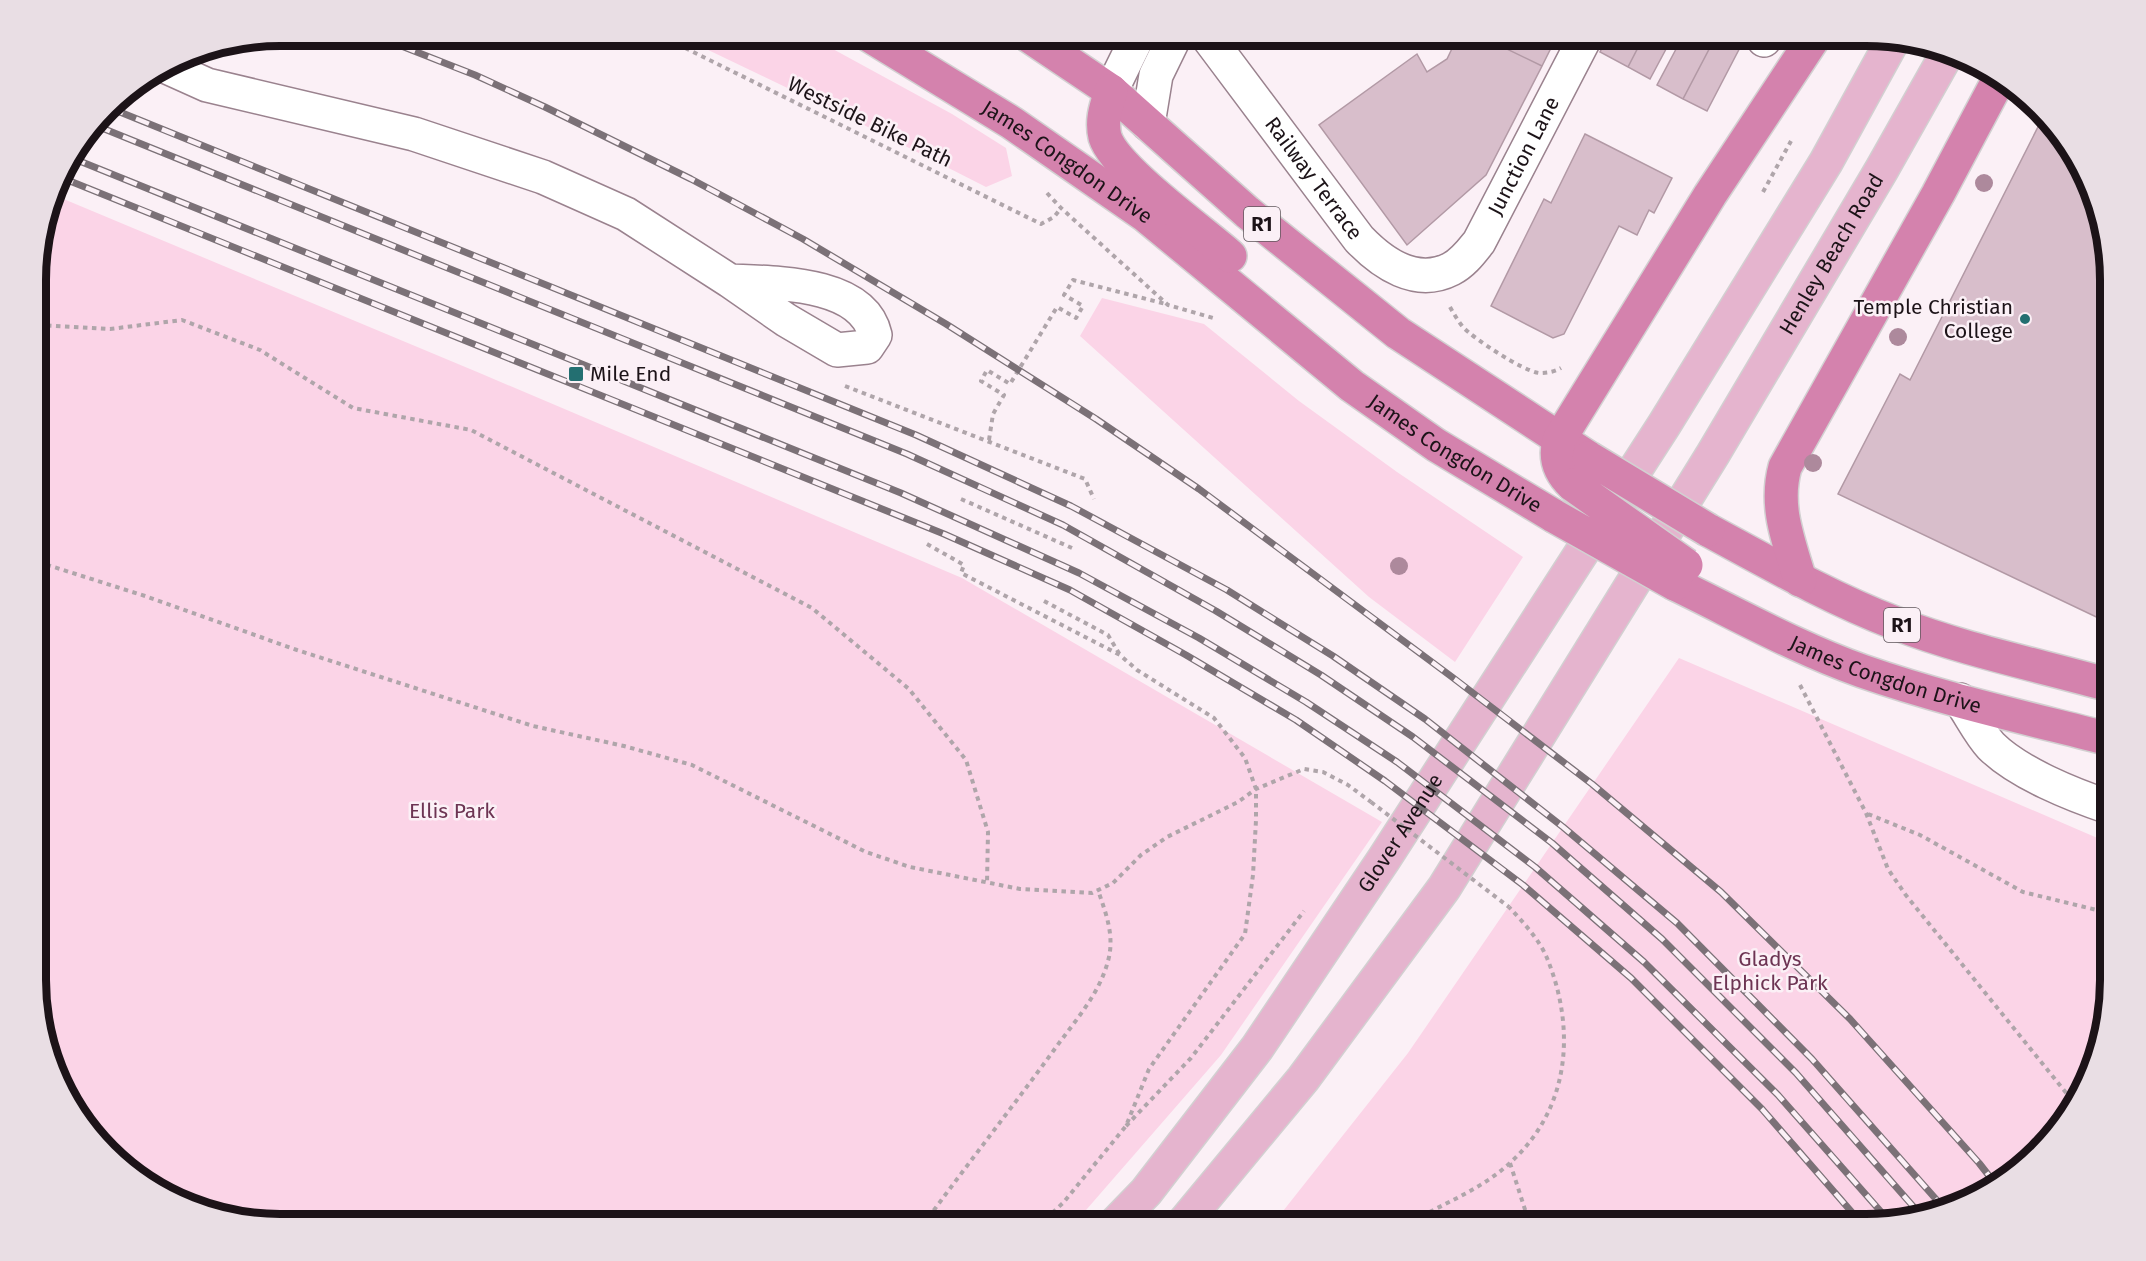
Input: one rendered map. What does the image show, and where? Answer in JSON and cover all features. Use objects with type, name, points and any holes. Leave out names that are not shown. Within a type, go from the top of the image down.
[{"type":"highway","name":"James Congdon Drive","points":[[886,46],[1012,123],[1146,216],[1352,386],[1436,445],[1554,516],[1681,574],[1795,643],[1862,671],[1960,700],[2100,737]]},
{"type":"highway","name":"R1","points":[[1044,46],[1111,91],[1247,212],[1398,333],[1559,440],[1581,472],[1708,530],[1800,580],[1897,624],[1976,649],[2100,683]]},
{"type":"highway","points":[[1559,440],[1710,195],[1808,46]]},
{"type":"highway","points":[[1800,580],[1782,518],[1780,492],[1785,467],[1938,194],[1995,86]]},
{"type":"highway","points":[[1111,91],[1103,122],[1106,139],[1121,161],[1268,292],[1296,320],[1352,386]]},
{"type":"highway","points":[[1581,472],[1681,574]]},
{"type":"main road","name":"Glover Avenue","points":[[1125,1214],[1146,1192],[1257,1048],[1384,859],[1664,425],[1826,162],[1889,48]]},
{"type":"main road","name":"Henley Beach Road","points":[[1191,1214],[1303,1079],[1444,888],[1713,454],[1882,169],[1944,60]]},
{"type":"street","points":[[1111,91],[1133,46]]},
{"type":"street","points":[[1148,124],[1156,75],[1170,46]]},
{"type":"street","name":"Railway Terrace","points":[[1214,46],[1359,239],[1384,262],[1396,269],[1411,273],[1439,272]]},
{"type":"street","name":"Junction Lane","points":[[1439,272],[1469,254],[1482,236],[1581,46]]},
{"type":"street","points":[[176,71],[207,85],[414,134],[543,177],[626,214],[730,281]]},
{"type":"street","points":[[1960,700],[1990,744],[2007,759],[2054,784],[2100,803]]},
{"type":"path","name":"Westside Bike Path","points":[[681,46],[1041,224],[1054,217],[1061,208]]},
{"type":"path","points":[[1439,272],[1461,326],[1473,336],[1519,365],[1537,373],[1552,372],[1567,366]]},
{"type":"path","points":[[989,440],[993,414],[1004,395],[981,381],[987,370],[1010,384],[1057,307],[1076,318],[1083,306],[1064,295],[1072,280],[1168,305]]},
{"type":"path","points":[[46,325],[110,329],[182,320],[260,350],[353,408],[471,430],[812,608],[909,689],[966,760],[988,832],[987,883]]},
{"type":"path","points":[[837,383],[1085,478],[1094,499]]},
{"type":"path","points":[[961,499],[1072,549]]},
{"type":"path","points":[[927,544],[964,565],[961,573],[1120,655],[1137,670],[1214,718],[1245,758],[1256,789],[1253,875],[1245,934],[1149,1069],[1126,1126]]},
{"type":"path","points":[[46,565],[145,596],[297,650],[533,726],[624,746],[692,765],[866,852],[910,867],[1020,889],[1092,893],[1113,883],[1141,855],[1167,837],[1238,802],[1256,789],[1304,769],[1323,772],[1348,785],[1509,907],[1525,924],[1546,956],[1559,996],[1565,1026],[1564,1059],[1552,1104],[1533,1140],[1510,1163],[1472,1190],[1423,1214]]},
{"type":"path","points":[[1044,601],[1108,635],[1120,655]]},
{"type":"path","points":[[1799,683],[1866,813],[1888,869],[1905,894],[2069,1096]]},
{"type":"path","points":[[1866,813],[1920,835],[2023,892],[2100,911]]},
{"type":"path","points":[[930,1214],[1008,1114],[1091,999],[1106,968],[1111,939],[1109,921],[1098,890]]},
{"type":"path","points":[[1051,1214],[1063,1203],[1126,1126],[1191,1058],[1308,905]]},
{"type":"path","points":[[1510,1163],[1526,1214]]},
{"type":"green space","points":[[700,46],[827,46],[952,114],[1006,148],[1012,176],[986,187]]},
{"type":"green space","name":"Ellis Park","points":[[61,198],[962,578],[1382,822],[1221,1055],[1083,1214],[265,1214],[220,1207],[205,1202],[150,1175],[126,1157],[104,1135],[86,1111],[64,1070],[54,1041],[48,1011],[46,981],[46,280],[48,250]]},
{"type":"green space","points":[[1102,298],[1204,324],[1299,401],[1397,472],[1523,557],[1455,662],[1369,597],[1080,336]]},
{"type":"green space","name":"Gladys Elphick Park","points":[[1679,658],[2100,839],[2098,1011],[2092,1041],[2082,1070],[2060,1111],[2042,1135],[2020,1157],[1983,1183],[1955,1197],[1926,1207],[1881,1214],[1281,1214],[1408,1053]]},
{"type":"building","points":[[1453,46],[1501,46],[1542,66],[1486,175],[1407,245],[1319,125],[1417,54],[1427,72],[1447,59]]},
{"type":"building","points":[[1501,46],[1552,46],[1542,66]]},
{"type":"building","points":[[1603,46],[1639,46],[1628,67],[1600,52]]},
{"type":"building","points":[[1639,46],[1668,46],[1650,79],[1628,67]]},
{"type":"building","points":[[1678,46],[1711,46],[1683,99],[1657,85]]},
{"type":"building","points":[[1711,46],[1741,46],[1707,111],[1683,99]]},
{"type":"building","name":"Temple Christian College","points":[[2040,124],[2060,150],[2082,191],[2092,220],[2098,250],[2100,280],[2100,619],[1838,494],[1900,374],[1910,380]]},
{"type":"building","points":[[1585,134],[1672,178],[1654,213],[1649,210],[1637,235],[1619,226],[1564,334],[1553,338],[1491,306],[1544,199],[1551,203]]},
{"type":"railway","points":[[401,46],[475,75],[545,107],[691,179],[803,239],[946,324],[1096,419],[1199,489],[1592,784],[1721,892],[1850,1019],[1991,1178]]},
{"type":"railway","points":[[119,111],[916,435],[1071,506],[1227,590],[1333,656],[1425,719],[1563,827],[1677,923],[1812,1059],[1939,1203]]},
{"type":"railway","points":[[102,128],[907,454],[1063,525],[1216,611],[1321,675],[1413,737],[1552,843],[1662,939],[1796,1073],[1916,1209]]},
{"type":"railway","points":[[79,161],[901,493],[1079,573],[1199,638],[1306,702],[1397,762],[1535,867],[1644,962],[1778,1095],[1883,1214]]},
{"type":"railway","points":[[69,181],[944,534],[1070,590],[1186,655],[1296,720],[1385,781],[1523,885],[1631,978],[1762,1109],[1853,1214]]},
{"type":"place","name":"Temple Christian College","points":[[2025,319]]},
{"type":"place","name":"Mile End","points":[[576,374]]}]
